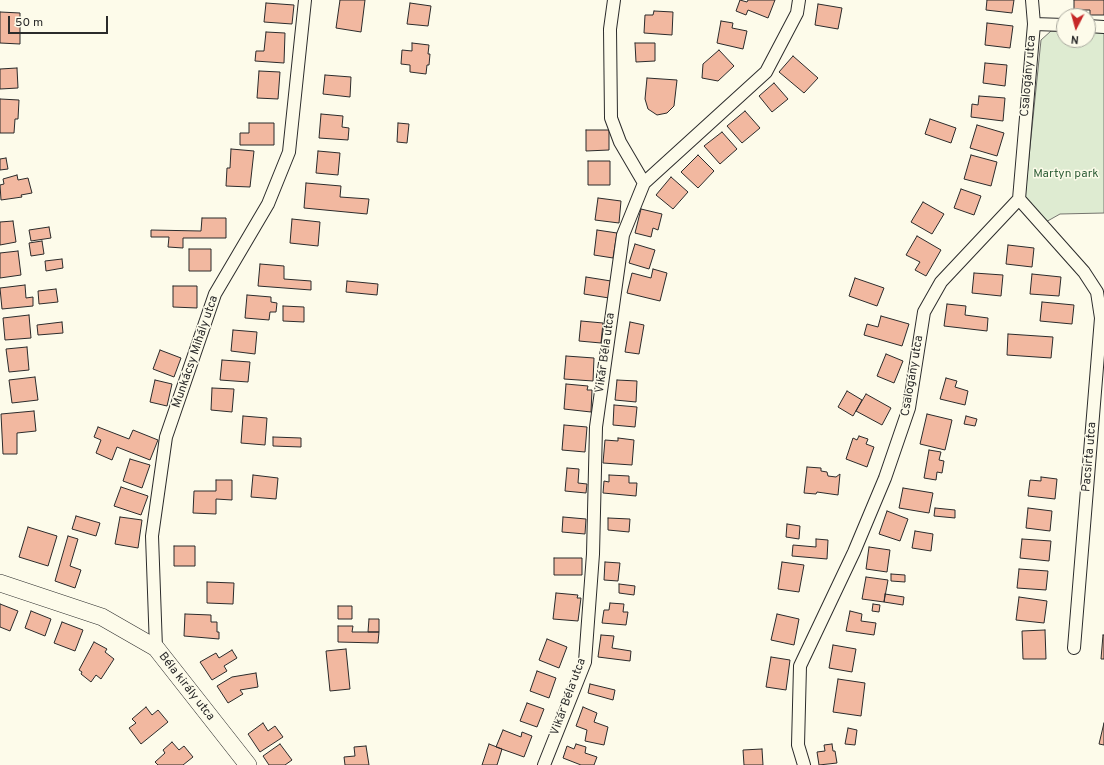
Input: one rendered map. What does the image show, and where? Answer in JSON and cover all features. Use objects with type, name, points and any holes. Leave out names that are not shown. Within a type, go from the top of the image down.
[{"type":"street","name":"Munkácsy Mihály utca","points":[[156,648],[152,536],[166,437],[215,294],[268,204],[289,152],[305,0]]},
{"type":"street","points":[[614,0],[610,29],[611,118],[620,142],[644,183]]},
{"type":"street","name":"Vikár Béla utca","points":[[544,765],[585,662],[593,554],[596,427],[623,235],[644,183],[766,72],[798,12],[799,0]]},
{"type":"street","name":"Csalogány utca","points":[[804,765],[798,745],[800,666],[854,552],[885,478],[909,408],[924,312],[942,282],[1019,199],[1034,24],[1032,0]]},
{"type":"street","points":[[1034,24],[1056,25]]},
{"type":"street","name":"Pacsirta utca","points":[[1019,199],[1084,272],[1097,292],[1102,318],[1074,648]]},
{"type":"street","name":"Béla király utca","points":[[0,583],[102,617],[156,648],[248,765]]},
{"type":"green space","name":"Martyn park","points":[[1051,31],[1056,31],[1056,48],[1096,48],[1096,32],[1104,33],[1104,213],[1060,214],[1044,223],[1025,196],[1041,40]]},
{"type":"building","points":[[340,0],[365,0],[361,32],[336,28]]},
{"type":"building","points":[[740,0],[747,2],[748,0],[775,0],[768,18],[748,10],[746,15],[736,11]]},
{"type":"building","points":[[987,0],[1014,0],[1012,13],[986,10]]},
{"type":"building","points":[[1074,0],[1104,0],[1104,15],[1096,15],[1096,8],[1074,8]]},
{"type":"building","points":[[266,3],[294,5],[292,24],[264,22]]},
{"type":"building","points":[[410,3],[431,6],[428,26],[407,24]]},
{"type":"building","points":[[818,4],[842,8],[838,29],[815,25]]},
{"type":"building","points":[[654,11],[673,12],[672,35],[644,33],[645,15],[653,15]]},
{"type":"building","points":[[0,12],[20,13],[20,44],[0,43]]},
{"type":"building","points":[[721,21],[733,23],[732,28],[747,31],[743,49],[717,43]]},
{"type":"building","points":[[987,23],[1013,26],[1010,48],[985,45]]},
{"type":"building","points":[[266,32],[285,33],[284,63],[255,61],[256,51],[264,51]]},
{"type":"building","points":[[412,43],[429,45],[429,65],[427,65],[426,74],[410,72],[410,65],[401,64],[402,50],[412,51]]},
{"type":"building","points":[[635,43],[655,43],[655,61],[636,62]]},
{"type":"building","points":[[719,50],[734,66],[718,81],[702,78],[703,64]]},
{"type":"building","points":[[793,56],[818,78],[804,93],[779,72]]},
{"type":"building","points":[[985,63],[1007,65],[1005,86],[983,83]]},
{"type":"building","points":[[17,68],[18,88],[0,89],[0,69]]},
{"type":"building","points":[[259,71],[280,72],[278,99],[257,98]]},
{"type":"building","points":[[325,75],[351,77],[350,97],[323,94]]},
{"type":"building","points":[[647,78],[677,80],[674,106],[667,113],[657,115],[648,109],[645,99]]},
{"type":"building","points":[[774,83],[788,99],[772,112],[759,96]]},
{"type":"building","points":[[979,96],[1005,98],[1003,121],[971,117],[972,104],[978,105]]},
{"type":"building","points":[[0,99],[19,100],[18,119],[15,119],[14,133],[0,133]]},
{"type":"building","points":[[745,111],[760,128],[742,143],[727,126]]},
{"type":"building","points":[[321,114],[343,116],[342,127],[349,128],[348,140],[319,138]]},
{"type":"building","points":[[930,119],[956,128],[951,143],[925,134]]},
{"type":"building","points":[[249,123],[274,123],[274,145],[240,145],[240,133],[249,133]]},
{"type":"building","points":[[398,123],[409,124],[407,143],[397,142]]},
{"type":"building","points":[[977,125],[1004,133],[997,156],[970,148]]},
{"type":"building","points":[[586,130],[609,130],[609,150],[586,151]]},
{"type":"building","points":[[722,132],[737,149],[720,164],[704,146]]},
{"type":"building","points":[[231,149],[254,151],[250,187],[226,186],[227,168],[230,168]]},
{"type":"building","points":[[318,151],[340,153],[338,175],[316,173]]},
{"type":"building","points":[[698,155],[714,171],[698,188],[681,172]]},
{"type":"building","points":[[971,155],[997,162],[991,186],[964,179]]},
{"type":"building","points":[[6,158],[8,169],[0,170],[0,159]]},
{"type":"building","points":[[588,161],[610,161],[610,185],[588,185]]},
{"type":"building","points":[[17,175],[18,180],[28,178],[32,193],[21,195],[22,197],[1,200],[0,185],[4,184],[3,179]]},
{"type":"building","points":[[671,177],[688,192],[673,209],[656,195]]},
{"type":"building","points":[[306,183],[341,186],[340,197],[369,199],[367,214],[304,208]]},
{"type":"building","points":[[961,189],[981,196],[974,215],[954,208]]},
{"type":"building","points":[[598,198],[621,201],[619,223],[595,220]]},
{"type":"building","points":[[923,202],[944,214],[932,234],[911,222]]},
{"type":"building","points":[[641,209],[662,214],[658,230],[653,228],[651,237],[635,233]]},
{"type":"building","points":[[202,218],[226,218],[226,238],[183,238],[183,248],[168,247],[169,237],[151,237],[151,230],[201,231]]},
{"type":"building","points":[[292,219],[320,222],[318,246],[290,243]]},
{"type":"building","points":[[13,221],[16,242],[0,245],[0,222]]},
{"type":"building","points":[[49,227],[51,238],[31,241],[29,230]]},
{"type":"building","points":[[597,230],[617,233],[613,258],[594,255]]},
{"type":"building","points":[[917,236],[941,250],[926,276],[915,270],[920,262],[906,255]]},
{"type":"building","points":[[42,241],[44,254],[31,256],[29,243]]},
{"type":"building","points":[[635,244],[655,250],[649,269],[629,263]]},
{"type":"building","points":[[1008,245],[1034,248],[1032,267],[1006,264]]},
{"type":"building","points":[[189,249],[211,249],[211,271],[189,271]]},
{"type":"building","points":[[18,251],[21,275],[0,278],[0,253]]},
{"type":"building","points":[[62,259],[63,268],[46,271],[45,261]]},
{"type":"building","points":[[260,264],[284,266],[284,279],[311,281],[311,290],[258,286]]},
{"type":"building","points":[[653,269],[667,273],[660,301],[627,293],[632,273],[651,278]]},
{"type":"building","points":[[974,273],[1003,275],[1001,296],[972,293]]},
{"type":"building","points":[[1032,274],[1061,277],[1059,296],[1030,294]]},
{"type":"building","points":[[586,277],[611,281],[609,298],[584,294]]},
{"type":"building","points":[[855,278],[884,288],[877,306],[849,296]]},
{"type":"building","points":[[347,281],[378,284],[377,295],[346,292]]},
{"type":"building","points":[[25,285],[26,298],[33,297],[33,306],[2,309],[0,288]]},
{"type":"building","points":[[173,286],[197,286],[197,308],[173,307]]},
{"type":"building","points":[[56,289],[58,302],[39,304],[38,291]]},
{"type":"building","points":[[247,295],[271,297],[271,302],[277,303],[276,312],[270,312],[269,320],[245,318]]},
{"type":"building","points":[[1042,302],[1074,305],[1072,324],[1040,321]]},
{"type":"building","points":[[947,304],[966,306],[965,315],[988,318],[987,331],[944,326]]},
{"type":"building","points":[[283,306],[304,307],[304,322],[283,321]]},
{"type":"building","points":[[29,315],[31,338],[5,340],[3,318]]},
{"type":"building","points":[[881,316],[909,324],[902,346],[864,335],[867,324],[878,327]]},
{"type":"building","points":[[581,321],[603,323],[601,343],[579,341]]},
{"type":"building","points":[[62,322],[63,333],[38,335],[37,325]]},
{"type":"building","points":[[630,322],[644,325],[639,354],[625,352]]},
{"type":"building","points":[[233,330],[257,332],[255,354],[231,351]]},
{"type":"building","points":[[1008,334],[1053,337],[1051,358],[1007,355]]},
{"type":"building","points":[[27,347],[29,370],[9,372],[6,349]]},
{"type":"building","points":[[160,350],[181,358],[174,377],[153,369]]},
{"type":"building","points":[[886,354],[903,361],[894,383],[877,376]]},
{"type":"building","points":[[566,356],[594,358],[593,381],[564,379]]},
{"type":"building","points":[[222,360],[250,362],[248,382],[220,380]]},
{"type":"building","points":[[35,377],[38,400],[12,403],[9,380]]},
{"type":"building","points":[[946,378],[957,381],[955,387],[968,391],[965,405],[940,399]]},
{"type":"building","points":[[155,380],[172,384],[167,406],[150,402]]},
{"type":"building","points":[[617,380],[637,381],[636,402],[615,400]]},
{"type":"building","points":[[566,384],[588,386],[587,390],[592,390],[591,412],[564,409]]},
{"type":"building","points":[[212,388],[234,389],[232,412],[211,410]]},
{"type":"building","points":[[847,391],[862,400],[853,416],[838,407]]},
{"type":"building","points":[[866,394],[891,408],[882,425],[856,411]]},
{"type":"building","points":[[614,405],[637,407],[635,427],[613,425]]},
{"type":"building","points":[[34,411],[36,431],[17,433],[17,454],[3,454],[1,414]]},
{"type":"building","points":[[927,414],[952,420],[945,450],[920,444]]},
{"type":"building","points":[[243,416],[267,418],[265,445],[241,443]]},
{"type":"building","points":[[966,416],[977,419],[975,426],[964,424]]},
{"type":"building","points":[[564,425],[587,427],[585,452],[562,450]]},
{"type":"building","points":[[98,427],[129,439],[133,430],[158,440],[150,460],[117,447],[112,460],[96,453],[101,440],[94,437]]},
{"type":"building","points":[[859,436],[868,439],[866,444],[874,447],[867,467],[846,459],[853,438],[857,440]]},
{"type":"building","points":[[273,437],[301,438],[301,447],[273,446]]},
{"type":"building","points":[[618,438],[634,440],[632,465],[603,463],[605,440],[618,441]]},
{"type":"building","points":[[929,450],[941,452],[939,460],[944,461],[942,473],[937,472],[936,480],[924,478]]},
{"type":"building","points":[[130,459],[150,465],[142,488],[123,481]]},
{"type":"building","points":[[807,467],[821,468],[821,471],[827,472],[828,476],[836,477],[840,474],[838,495],[817,492],[816,494],[804,493]]},
{"type":"building","points":[[567,468],[579,469],[578,483],[587,484],[586,493],[565,491]]},
{"type":"building","points":[[253,475],[278,478],[276,499],[251,497]]},
{"type":"building","points":[[609,475],[629,476],[629,483],[637,483],[636,496],[603,493],[604,481],[609,482]]},
{"type":"building","points":[[1041,477],[1057,479],[1055,499],[1028,496],[1030,480],[1041,481]]},
{"type":"building","points":[[216,480],[232,480],[232,500],[216,499],[216,514],[193,513],[194,491],[216,491]]},
{"type":"building","points":[[121,487],[148,496],[141,515],[114,506]]},
{"type":"building","points":[[903,488],[933,493],[929,513],[899,508]]},
{"type":"building","points":[[935,508],[955,510],[955,518],[934,516]]},
{"type":"building","points":[[1028,508],[1052,511],[1050,531],[1026,528]]},
{"type":"building","points":[[887,511],[908,519],[900,541],[879,534]]},
{"type":"building","points":[[76,516],[100,523],[96,536],[72,529]]},
{"type":"building","points":[[120,517],[142,520],[138,548],[115,544]]},
{"type":"building","points":[[563,517],[586,519],[585,534],[562,532]]},
{"type":"building","points":[[608,518],[630,519],[629,532],[608,530]]},
{"type":"building","points":[[787,524],[800,526],[799,539],[786,537]]},
{"type":"building","points":[[28,527],[57,536],[48,566],[19,557]]},
{"type":"building","points":[[915,531],[933,534],[931,551],[912,548]]},
{"type":"building","points":[[68,536],[78,539],[70,566],[81,570],[75,588],[55,581]]},
{"type":"building","points":[[816,539],[828,540],[827,559],[792,556],[793,545],[816,547]]},
{"type":"building","points":[[1022,539],[1051,541],[1049,561],[1020,558]]},
{"type":"building","points":[[174,546],[195,546],[195,566],[174,566]]},
{"type":"building","points":[[869,547],[890,550],[887,572],[866,569]]},
{"type":"building","points":[[554,558],[582,558],[582,575],[554,575]]},
{"type":"building","points":[[605,562],[620,563],[618,581],[604,580]]},
{"type":"building","points":[[782,562],[804,565],[799,592],[778,589]]},
{"type":"building","points":[[1019,569],[1048,571],[1046,590],[1017,588]]},
{"type":"building","points":[[891,574],[905,575],[905,582],[891,581]]},
{"type":"building","points":[[866,577],[888,580],[884,602],[862,599]]},
{"type":"building","points":[[207,582],[234,583],[233,604],[207,603]]},
{"type":"building","points":[[619,584],[635,586],[634,595],[619,593]]},
{"type":"building","points":[[556,593],[578,595],[577,598],[581,598],[578,621],[553,619]]},
{"type":"building","points":[[885,594],[904,597],[903,605],[884,602]]},
{"type":"building","points":[[1019,597],[1047,601],[1044,623],[1016,620]]},
{"type":"building","points":[[610,603],[624,604],[623,612],[628,612],[626,625],[602,623],[604,610],[609,610]]},
{"type":"building","points":[[0,604],[18,611],[10,631],[0,627]]},
{"type":"building","points":[[873,604],[880,605],[879,612],[872,611]]},
{"type":"building","points":[[338,606],[352,606],[352,619],[338,619]]},
{"type":"building","points":[[31,611],[51,619],[45,636],[25,628]]},
{"type":"building","points":[[850,611],[862,614],[861,621],[876,623],[874,635],[846,631]]},
{"type":"building","points":[[185,614],[211,615],[211,622],[217,622],[219,639],[184,636]]},
{"type":"building","points":[[777,614],[799,619],[794,645],[771,640]]},
{"type":"building","points":[[369,619],[379,619],[379,632],[368,632]]},
{"type":"building","points":[[62,622],[83,630],[75,651],[54,643]]},
{"type":"building","points":[[338,626],[353,626],[352,632],[379,632],[378,643],[338,642]]},
{"type":"building","points":[[1045,630],[1046,659],[1023,659],[1022,631]]},
{"type":"building","points":[[601,635],[614,636],[612,648],[631,651],[630,661],[598,657]]},
{"type":"building","points":[[1103,635],[1104,659],[1101,659]]},
{"type":"building","points":[[547,639],[567,647],[559,668],[539,660]]},
{"type":"building","points":[[94,642],[107,649],[105,652],[114,659],[101,679],[96,675],[91,682],[81,674],[82,672],[79,670]]},
{"type":"building","points":[[833,645],[856,649],[852,672],[829,668]]},
{"type":"building","points":[[346,649],[350,689],[330,691],[326,651]]},
{"type":"building","points":[[232,650],[237,658],[224,666],[227,671],[212,680],[200,662],[216,653],[219,658]]},
{"type":"building","points":[[771,657],[790,660],[786,690],[766,687]]},
{"type":"building","points":[[537,671],[556,678],[549,698],[530,691]]},
{"type":"building","points":[[256,673],[258,687],[240,690],[243,694],[228,703],[217,686],[232,677]]},
{"type":"building","points":[[838,679],[865,683],[861,716],[833,712]]},
{"type":"building","points":[[590,684],[615,690],[613,700],[588,693]]},
{"type":"building","points":[[527,703],[544,709],[537,727],[520,721]]},
{"type":"building","points":[[146,707],[152,715],[158,710],[168,722],[141,744],[129,728],[136,723],[132,719]]},
{"type":"building","points":[[583,707],[597,713],[594,722],[608,727],[604,745],[585,741],[587,730],[576,726]]},
{"type":"building","points":[[263,723],[268,731],[275,726],[283,737],[260,752],[248,734]]},
{"type":"building","points":[[1104,723],[1104,745],[1099,744]]},
{"type":"building","points":[[848,728],[857,730],[855,745],[845,744]]},
{"type":"building","points":[[503,730],[521,737],[522,732],[532,736],[524,757],[496,747]]},
{"type":"building","points":[[172,742],[179,750],[184,746],[193,757],[183,765],[158,765],[155,762],[165,753],[163,750]]},
{"type":"building","points":[[280,744],[292,760],[285,765],[269,765],[263,756]]},
{"type":"building","points":[[489,744],[502,749],[497,765],[482,765]]},
{"type":"building","points":[[576,744],[586,747],[585,753],[597,757],[594,765],[581,765],[563,758],[567,746],[574,749]]},
{"type":"building","points":[[832,744],[837,763],[819,765],[817,752],[825,751],[824,745]]},
{"type":"building","points":[[366,746],[369,765],[345,765],[344,757],[355,756],[354,747]]},
{"type":"building","points":[[762,749],[763,765],[744,765],[743,750]]}]
